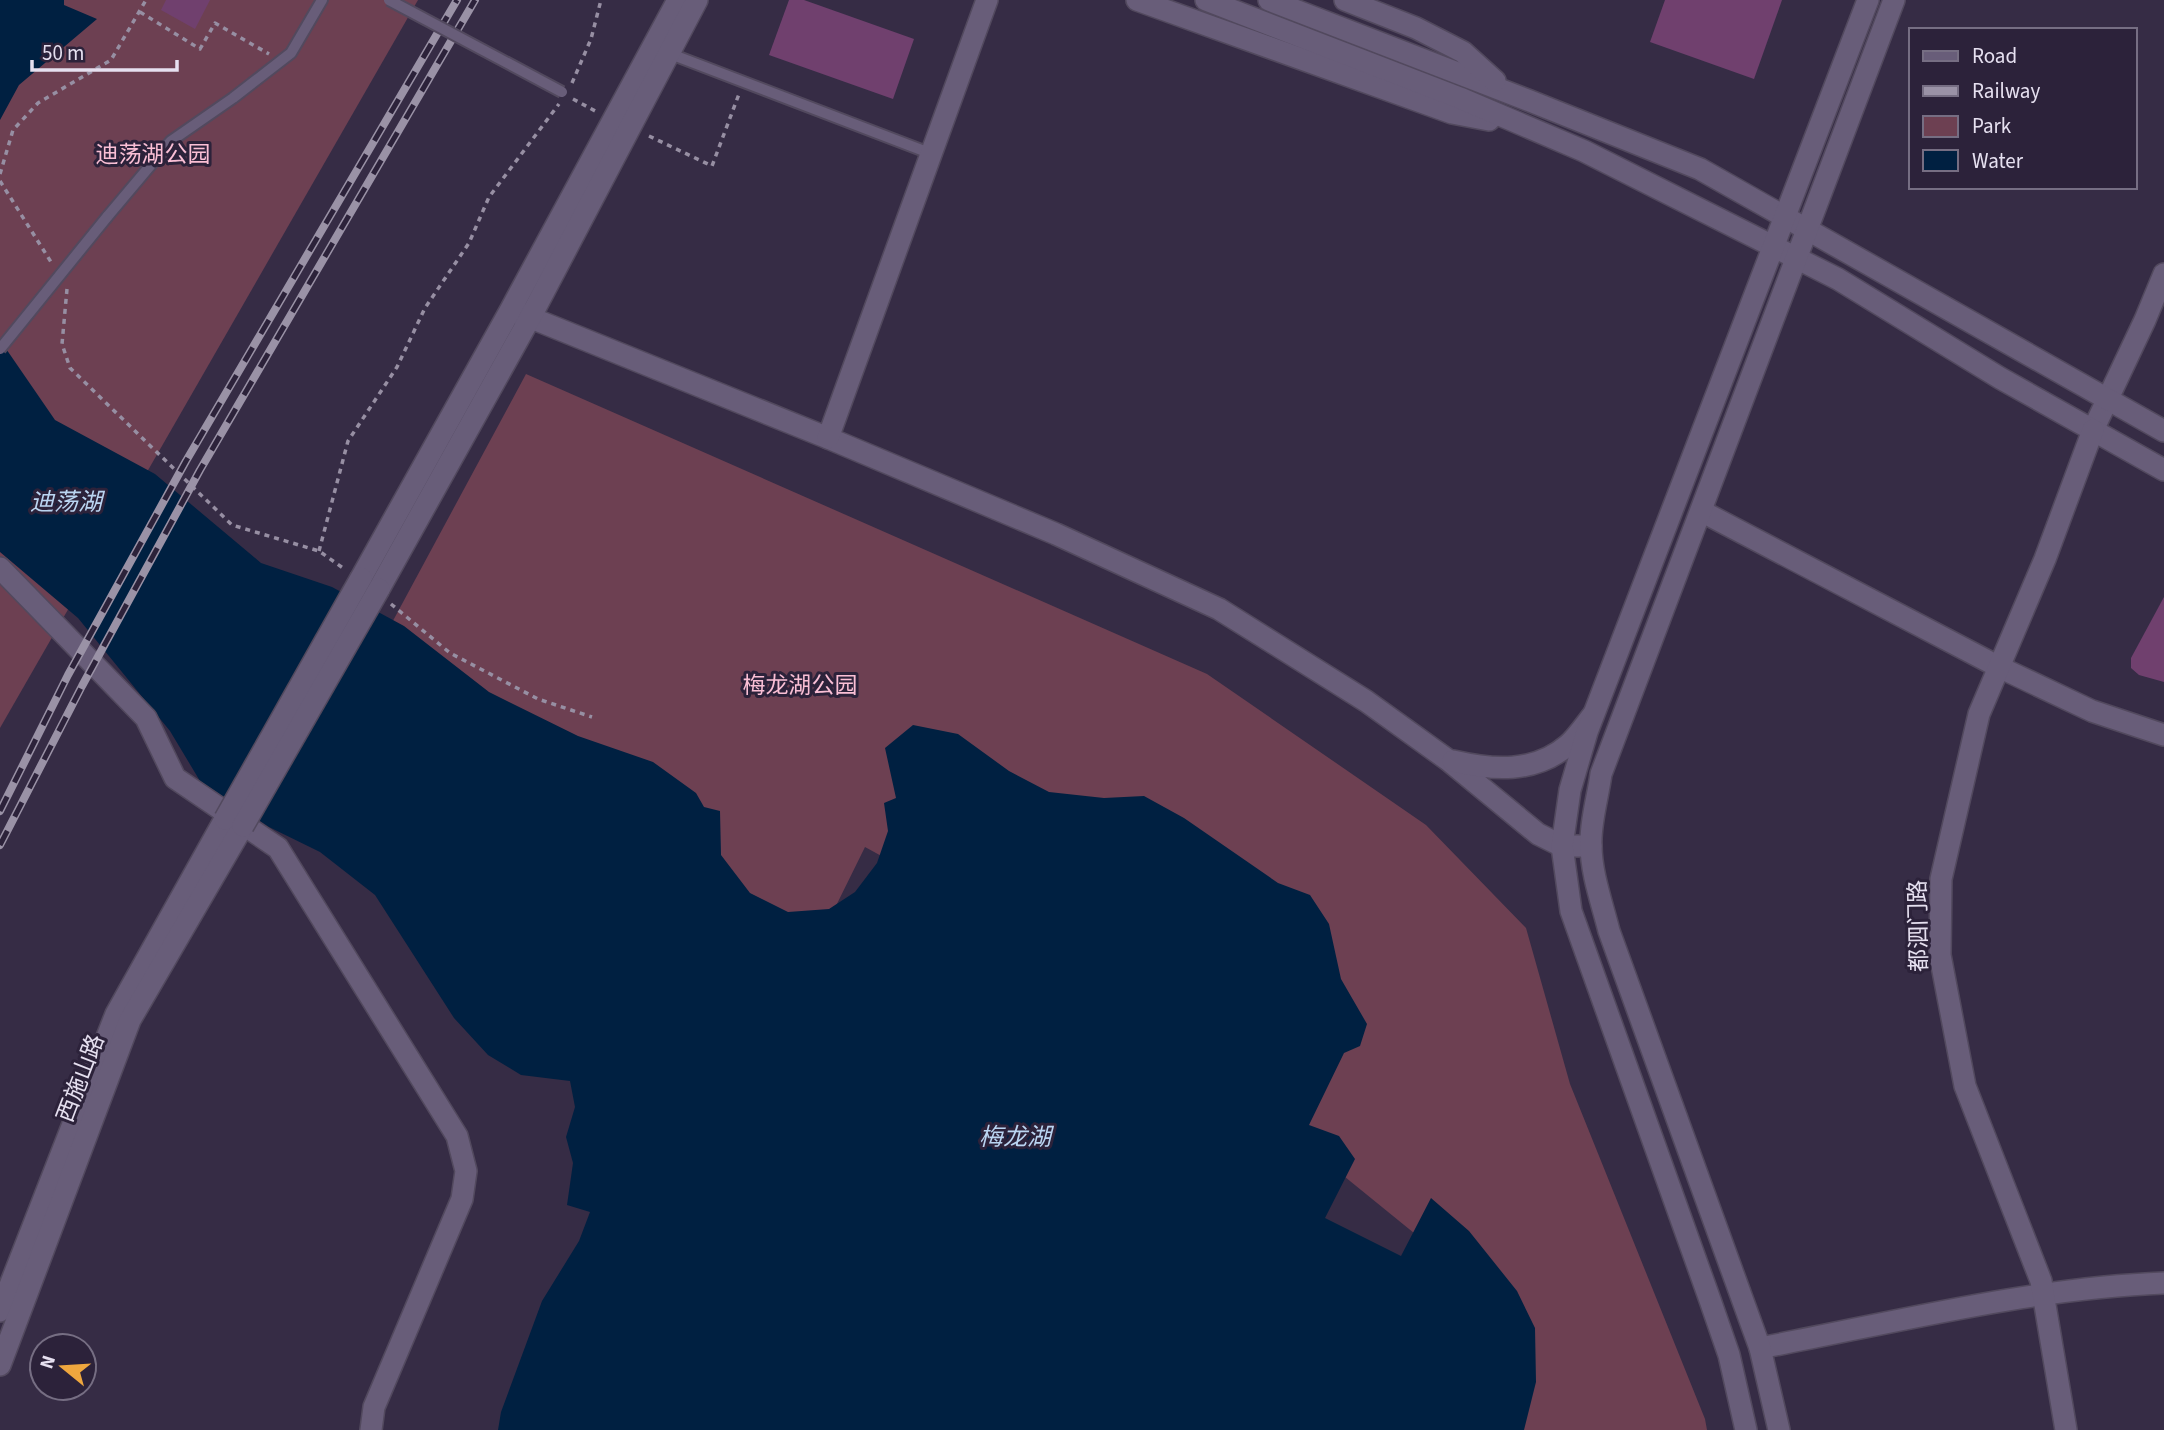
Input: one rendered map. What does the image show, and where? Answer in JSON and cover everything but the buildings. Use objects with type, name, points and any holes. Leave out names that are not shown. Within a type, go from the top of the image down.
[{"type":"street","points":[[521,314],[678,0]]},
{"type":"street","points":[[234,823],[696,0]]},
{"type":"street","points":[[828,438],[987,0]]},
{"type":"street","points":[[1137,0],[1452,113],[1532,129]]},
{"type":"street","points":[[1206,0],[1460,98],[1584,151],[1838,279],[2000,378],[2164,470]]},
{"type":"street","points":[[1269,0],[1700,169],[2164,431]]},
{"type":"street","points":[[1345,0],[1416,27],[1463,52],[1507,92]]},
{"type":"street","points":[[1746,1430],[1729,1355],[1571,911],[1562,846],[1570,790],[1594,714],[1868,0]]},
{"type":"street","points":[[1779,1430],[1760,1348],[1609,931],[1591,846],[1601,775],[1894,0]]},
{"type":"street","name":"都泗门路","points":[[2066,1430],[2041,1281],[1965,1086],[1940,955],[1941,879],[1979,714],[2045,559],[2093,430],[2164,274]]},
{"type":"street","points":[[521,314],[1056,534],[1219,609],[1366,701],[1448,761],[1538,834],[1562,846],[1591,846]]},
{"type":"street","points":[[1701,511],[1999,667],[2092,711],[2164,735]]},
{"type":"street","points":[[0,568],[146,718],[176,778],[278,848],[457,1136],[466,1171],[462,1199],[374,1407],[371,1430]]},
{"type":"street","points":[[1448,761],[1485,769],[1512,769],[1542,760],[1568,745],[1594,714]]},
{"type":"street","name":"西施山路","points":[[0,1311],[116,1014],[234,823]]},
{"type":"street","name":"西施山路","points":[[0,1365],[130,1020],[234,823]]},
{"type":"street","points":[[1760,1348],[2043,1294],[2164,1283]]},
{"type":"lane","points":[[0,349],[171,141],[291,53],[322,0]]},
{"type":"lane","points":[[389,0],[566,91]]},
{"type":"lane","points":[[668,54],[932,154]]},
{"type":"path","points":[[0,173],[13,130],[38,103],[111,60],[146,0]]},
{"type":"path","points":[[319,551],[348,441],[397,367],[425,309],[469,243],[489,197],[577,75],[591,39],[601,0]]},
{"type":"path","points":[[140,12],[200,48],[215,23],[281,60]]},
{"type":"path","points":[[712,166],[744,82]]},
{"type":"path","points":[[0,181],[54,267]]},
{"type":"path","points":[[68,288],[62,344],[70,368],[232,525],[319,551],[368,585],[450,653],[538,699],[592,716]]},
{"type":"green space","name":"迪荡湖公园","points":[[0,0],[418,0],[0,728]]},
{"type":"green space","name":"梅龙湖公园","points":[[526,374],[1207,674],[1426,825],[1526,928],[1570,1084],[1705,1419],[1707,1430],[1494,1430],[1489,1294],[1286,1129],[991,916],[865,847],[830,918],[772,928],[381,643]]},
{"type":"water","points":[[0,0],[64,0],[64,5],[97,19],[19,85],[0,120]]},
{"type":"water","name":"梅龙湖","points":[[0,340],[55,420],[155,474],[261,563],[332,587],[404,626],[489,692],[578,736],[653,762],[696,793],[704,807],[720,811],[721,855],[750,893],[788,912],[829,909],[855,892],[877,863],[888,831],[884,803],[896,798],[885,748],[913,725],[958,734],[1009,771],[1049,792],[1104,798],[1144,796],[1184,818],[1278,883],[1310,895],[1329,924],[1341,979],[1367,1024],[1360,1046],[1344,1053],[1309,1125],[1339,1136],[1355,1159],[1325,1218],[1401,1256],[1431,1198],[1469,1231],[1517,1291],[1535,1328],[1536,1382],[1524,1430],[498,1430],[501,1412],[542,1301],[579,1241],[590,1212],[567,1205],[573,1163],[566,1137],[575,1107],[570,1081],[521,1075],[488,1055],[454,1018],[375,895],[320,852],[269,827],[200,781],[170,731],[78,618],[0,552]]},
{"type":"railway","points":[[0,811],[68,675],[186,461],[457,0]]},
{"type":"railway","points":[[0,845],[82,686],[200,470],[475,0]]},
{"type":"water label","name":"迪荡湖","points":[[66,502]]}]
